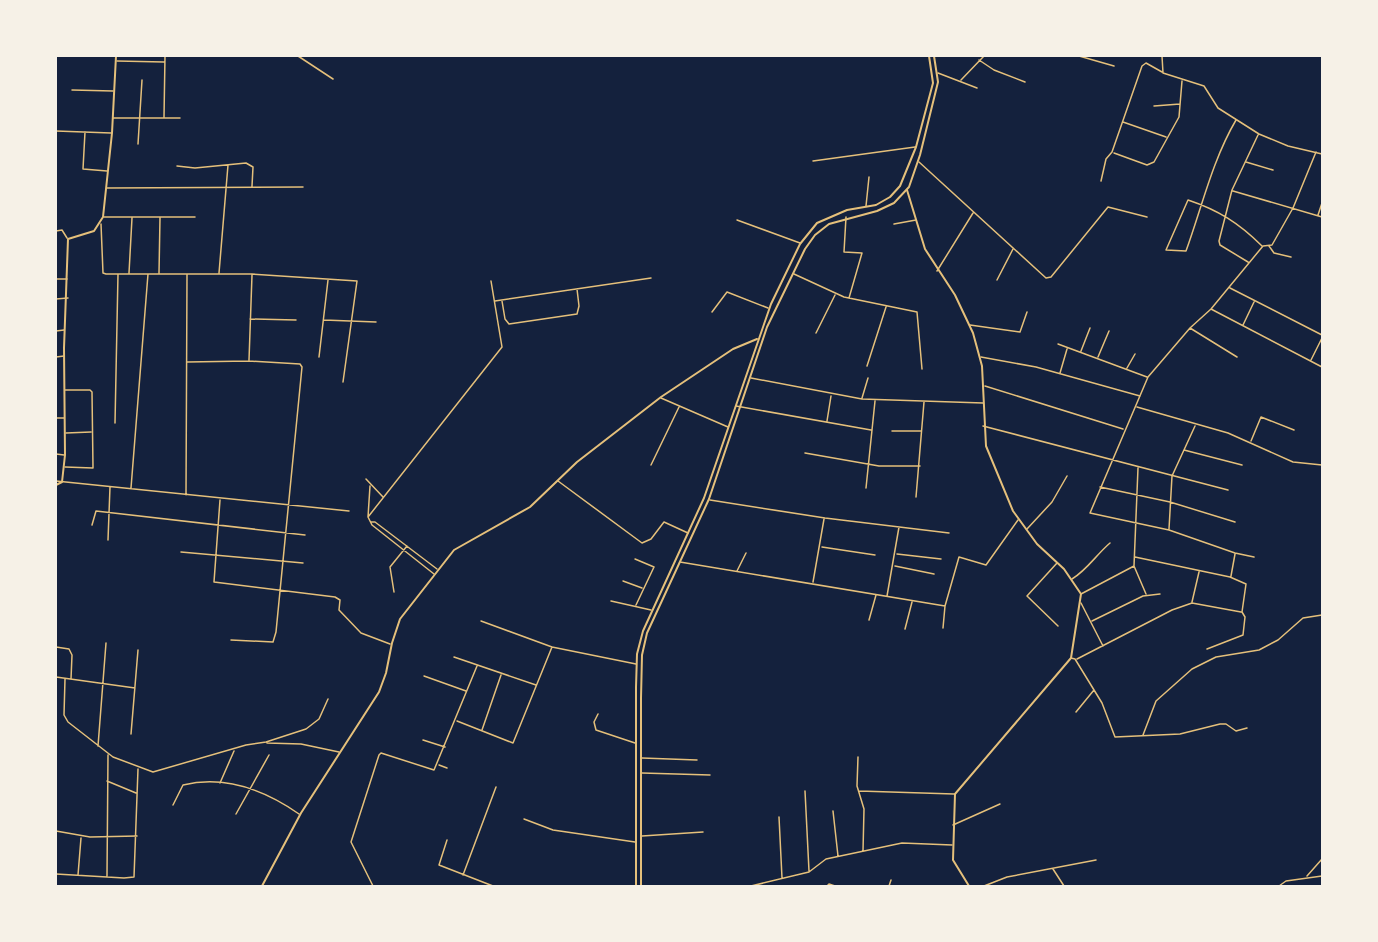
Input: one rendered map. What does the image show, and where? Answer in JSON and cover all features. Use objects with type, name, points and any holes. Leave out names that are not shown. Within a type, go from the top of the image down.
[{"type":"street","points":[[116,56],[112,133],[101,224],[103,273],[252,274],[357,281],[343,382]]},
{"type":"street","points":[[164,118],[165,56]]},
{"type":"street","points":[[298,56],[333,79]]},
{"type":"street","points":[[636,886],[637,664],[639,644],[651,610],[704,498],[757,339],[800,244],[809,231],[826,218],[847,210],[883,202],[896,192],[907,174],[933,83],[929,56]]},
{"type":"street","points":[[641,886],[641,698],[644,645],[656,610],[709,499],[767,327],[805,249],[815,235],[829,224],[846,217],[877,211],[901,197],[907,190],[918,162],[938,82],[934,56]]},
{"type":"street","points":[[960,81],[984,56]]},
{"type":"street","points":[[1079,56],[1114,66]]},
{"type":"street","points":[[1162,56],[1163,73]]},
{"type":"street","points":[[979,60],[994,70],[1025,81]]},
{"type":"street","points":[[115,62],[165,62]]},
{"type":"street","points":[[1101,181],[1106,159],[1113,152],[1143,64],[1182,81],[1204,86],[1218,108],[1259,134],[1288,146],[1323,154]]},
{"type":"street","points":[[937,72],[977,88]]},
{"type":"street","points":[[138,144],[142,80]]},
{"type":"street","points":[[1113,152],[1151,164],[1179,117],[1182,81]]},
{"type":"street","points":[[72,90],[113,91]]},
{"type":"street","points":[[1154,106],[1181,103]]},
{"type":"street","points":[[112,118],[180,118]]},
{"type":"street","points":[[1236,120],[1209,176],[1202,205],[1186,251],[1166,250],[1186,201],[1202,205],[1225,214],[1263,246],[1269,246]]},
{"type":"street","points":[[1123,122],[1167,137]]},
{"type":"street","points":[[56,131],[112,133]]},
{"type":"street","points":[[85,132],[83,169],[108,171]]},
{"type":"street","points":[[1250,262],[1219,243],[1232,190],[1259,134]]},
{"type":"street","points":[[813,161],[916,147]]},
{"type":"street","points":[[1269,246],[1284,228],[1316,152]]},
{"type":"street","points":[[918,162],[1046,278],[1051,277],[1108,207],[1147,217]]},
{"type":"street","points":[[1246,162],[1274,170]]},
{"type":"street","points":[[177,166],[195,168],[252,164],[252,186]]},
{"type":"street","points":[[219,273],[228,165]]},
{"type":"street","points":[[866,207],[869,177]]},
{"type":"street","points":[[106,188],[303,187]]},
{"type":"street","points":[[907,190],[925,249],[936,271],[955,295],[981,357],[984,385],[983,426],[986,446],[1019,519],[1037,544],[1057,562],[1081,594],[1073,659],[1104,706],[1114,737],[1121,739],[1143,735],[1180,734],[1220,724],[1226,724],[1236,731],[1247,728]]},
{"type":"street","points":[[1232,190],[1323,217]]},
{"type":"street","points":[[896,192],[901,197]]},
{"type":"street","points":[[1318,216],[1323,202]]},
{"type":"street","points":[[936,271],[974,213]]},
{"type":"street","points":[[103,217],[195,218]]},
{"type":"street","points":[[129,274],[132,217]]},
{"type":"street","points":[[159,274],[160,217]]},
{"type":"street","points":[[846,217],[844,252],[862,253],[849,299]]},
{"type":"street","points":[[737,220],[800,244]]},
{"type":"street","points":[[894,224],[916,220]]},
{"type":"street","points":[[68,238],[93,231],[101,224]]},
{"type":"street","points":[[56,231],[62,230],[68,238],[68,298],[64,356],[65,455],[62,482]]},
{"type":"street","points":[[1254,557],[1235,553],[1234,550],[1169,530],[1090,513],[1148,377],[1190,328],[1211,309],[1263,246]]},
{"type":"street","points":[[1269,246],[1274,253],[1291,257]]},
{"type":"street","points":[[997,280],[1013,248]]},
{"type":"street","points":[[793,273],[849,299],[917,312],[922,369]]},
{"type":"street","points":[[115,423],[118,274]]},
{"type":"street","points":[[131,489],[148,274]]},
{"type":"street","points":[[186,495],[187,274]]},
{"type":"street","points":[[249,361],[252,274]]},
{"type":"street","points":[[56,279],[67,279]]},
{"type":"street","points":[[320,357],[328,279]]},
{"type":"street","points":[[494,301],[651,279]]},
{"type":"street","points":[[368,518],[502,347],[491,281]]},
{"type":"street","points":[[1229,287],[1323,337],[1310,361]]},
{"type":"street","points":[[502,300],[505,319],[509,324],[579,312],[577,289]]},
{"type":"street","points":[[712,312],[727,292],[769,309]]},
{"type":"street","points":[[816,333],[836,294]]},
{"type":"street","points":[[56,298],[68,298]]},
{"type":"street","points":[[1243,326],[1254,302]]},
{"type":"street","points":[[867,366],[886,307]]},
{"type":"street","points":[[1211,309],[1323,367]]},
{"type":"street","points":[[969,325],[1020,332],[1027,312]]},
{"type":"street","points":[[250,319],[296,320]]},
{"type":"street","points":[[323,320],[376,322]]},
{"type":"street","points":[[1080,351],[1090,328]]},
{"type":"street","points":[[1190,328],[1237,357]]},
{"type":"street","points":[[56,331],[65,330]]},
{"type":"street","points":[[1098,358],[1110,331]]},
{"type":"street","points":[[262,886],[300,815],[379,692],[400,620],[454,550],[530,507],[557,480],[661,397],[733,349],[757,339]]},
{"type":"street","points":[[1058,344],[1148,377]]},
{"type":"street","points":[[1060,374],[1068,347]]},
{"type":"street","points":[[1126,369],[1136,354]]},
{"type":"street","points":[[56,357],[64,356]]},
{"type":"street","points":[[981,357],[1060,374],[1140,396]]},
{"type":"street","points":[[187,362],[249,361],[300,364],[302,367],[282,591],[273,642],[231,640]]},
{"type":"street","points":[[750,378],[861,399],[983,403]]},
{"type":"street","points":[[861,399],[868,378]]},
{"type":"street","points":[[984,385],[1125,430]]},
{"type":"street","points":[[64,390],[90,390],[92,392],[93,468],[64,467]]},
{"type":"street","points":[[826,422],[832,395]]},
{"type":"street","points":[[661,397],[728,427]]},
{"type":"street","points":[[866,488],[876,400]]},
{"type":"street","points":[[916,497],[924,401]]},
{"type":"street","points":[[735,405],[871,430]]},
{"type":"street","points":[[651,465],[679,406]]},
{"type":"street","points":[[1136,407],[1251,441],[1293,462],[1323,465]]},
{"type":"street","points":[[1251,441],[1261,417],[1294,430]]},
{"type":"street","points":[[56,418],[65,418]]},
{"type":"street","points":[[1169,530],[1172,476],[1195,425]]},
{"type":"street","points":[[983,426],[1228,490]]},
{"type":"street","points":[[892,431],[922,432]]},
{"type":"street","points":[[65,433],[92,432]]},
{"type":"street","points":[[1183,449],[1242,465]]},
{"type":"street","points":[[805,453],[869,464],[920,466]]},
{"type":"street","points":[[56,454],[65,455]]},
{"type":"street","points":[[1138,467],[1134,566],[1147,595]]},
{"type":"street","points":[[1026,529],[1052,502],[1067,476]]},
{"type":"street","points":[[366,479],[370,486],[384,497]]},
{"type":"street","points":[[557,480],[642,543],[651,539],[664,522],[688,533]]},
{"type":"street","points":[[56,483],[110,486],[349,512]]},
{"type":"street","points":[[108,540],[110,486]]},
{"type":"street","points":[[370,486],[368,518],[372,525],[434,574]]},
{"type":"street","points":[[1100,487],[1170,502],[1235,522]]},
{"type":"street","points":[[220,499],[213,580],[335,597],[340,600],[339,610],[361,633],[392,645]]},
{"type":"street","points":[[709,499],[825,518],[949,533]]},
{"type":"street","points":[[92,525],[96,511],[305,535]]},
{"type":"street","points":[[812,583],[825,518]]},
{"type":"street","points":[[943,628],[945,606],[958,557],[987,565],[1019,519]]},
{"type":"street","points":[[371,522],[408,545],[438,569]]},
{"type":"street","points":[[887,596],[900,526]]},
{"type":"street","points":[[1071,579],[1082,573],[1094,556],[1110,543]]},
{"type":"street","points":[[394,592],[390,567],[408,545]]},
{"type":"street","points":[[821,547],[875,555]]},
{"type":"street","points":[[181,552],[303,563]]},
{"type":"street","points":[[737,572],[746,553]]},
{"type":"street","points":[[1230,577],[1235,553]]},
{"type":"street","points":[[896,554],[941,559]]},
{"type":"street","points":[[1136,557],[1230,577],[1246,584],[1242,612],[1245,617],[1241,637],[1207,649]]},
{"type":"street","points":[[635,559],[654,567],[636,605]]},
{"type":"street","points":[[679,562],[945,606]]},
{"type":"street","points":[[1057,562],[1027,596],[1058,626]]},
{"type":"street","points":[[894,566],[934,574]]},
{"type":"street","points":[[1081,594],[1134,566]]},
{"type":"street","points":[[1192,603],[1199,571]]},
{"type":"street","points":[[623,581],[643,588]]},
{"type":"street","points":[[869,620],[876,594]]},
{"type":"street","points":[[1092,621],[1147,595],[1160,594]]},
{"type":"street","points":[[611,601],[651,610]]},
{"type":"street","points":[[905,629],[912,601]]},
{"type":"street","points":[[1081,603],[1104,646]]},
{"type":"street","points":[[969,886],[953,860],[955,794],[1073,659],[1104,646],[1172,610],[1192,603],[1242,612]]},
{"type":"street","points":[[1143,735],[1156,701],[1180,677],[1205,661],[1259,650],[1275,642],[1303,618],[1323,615]]},
{"type":"street","points":[[482,621],[552,647],[637,664]]},
{"type":"street","points":[[98,746],[106,643]]},
{"type":"street","points":[[56,647],[69,649],[72,656],[71,680]]},
{"type":"street","points":[[456,721],[513,743],[552,647]]},
{"type":"street","points":[[131,734],[138,650]]},
{"type":"street","points":[[454,657],[537,685]]},
{"type":"street","points":[[373,886],[351,842],[381,753],[434,770],[446,747],[477,666]]},
{"type":"street","points":[[481,731],[502,674]]},
{"type":"street","points":[[424,676],[467,691]]},
{"type":"street","points":[[56,678],[135,688]]},
{"type":"street","points":[[65,679],[65,719],[108,754],[138,768],[161,771],[246,745],[266,742],[301,744],[340,752]]},
{"type":"street","points":[[1076,712],[1094,689]]},
{"type":"street","points":[[266,742],[314,724],[328,699]]},
{"type":"street","points":[[598,714],[594,722],[596,730],[621,741],[636,743]]},
{"type":"street","points":[[423,740],[446,747]]},
{"type":"street","points":[[220,784],[234,750]]},
{"type":"street","points":[[107,877],[108,754]]},
{"type":"street","points":[[236,814],[269,755]]},
{"type":"street","points":[[858,757],[859,791],[864,809],[863,852]]},
{"type":"street","points":[[642,758],[697,760]]},
{"type":"street","points":[[438,765],[447,768]]},
{"type":"street","points":[[56,874],[134,877],[138,768]]},
{"type":"street","points":[[642,773],[711,775]]},
{"type":"street","points":[[106,781],[137,793]]},
{"type":"street","points":[[173,805],[185,784],[220,784],[250,787],[275,798],[300,815]]},
{"type":"street","points":[[463,875],[496,787]]},
{"type":"street","points":[[805,791],[809,872]]},
{"type":"street","points":[[859,791],[955,794]]},
{"type":"street","points":[[953,825],[1000,804]]},
{"type":"street","points":[[833,811],[838,857]]},
{"type":"street","points":[[779,817],[783,844],[782,879]]},
{"type":"street","points":[[525,819],[553,830],[636,842]]},
{"type":"street","points":[[56,831],[81,837],[137,836]]},
{"type":"street","points":[[641,836],[703,832]]},
{"type":"street","points":[[78,876],[81,837]]},
{"type":"street","points":[[447,840],[439,865],[493,886]]},
{"type":"street","points":[[751,886],[809,872],[826,859],[902,843],[952,845]]},
{"type":"street","points":[[1307,877],[1323,859]]},
{"type":"street","points":[[984,886],[1007,877],[1096,860]]},
{"type":"street","points":[[1053,868],[1064,886]]},
{"type":"street","points":[[1279,886],[1286,881],[1323,876]]},
{"type":"street","points":[[889,886],[891,880]]},
{"type":"street","points":[[828,886],[835,886]]}]
